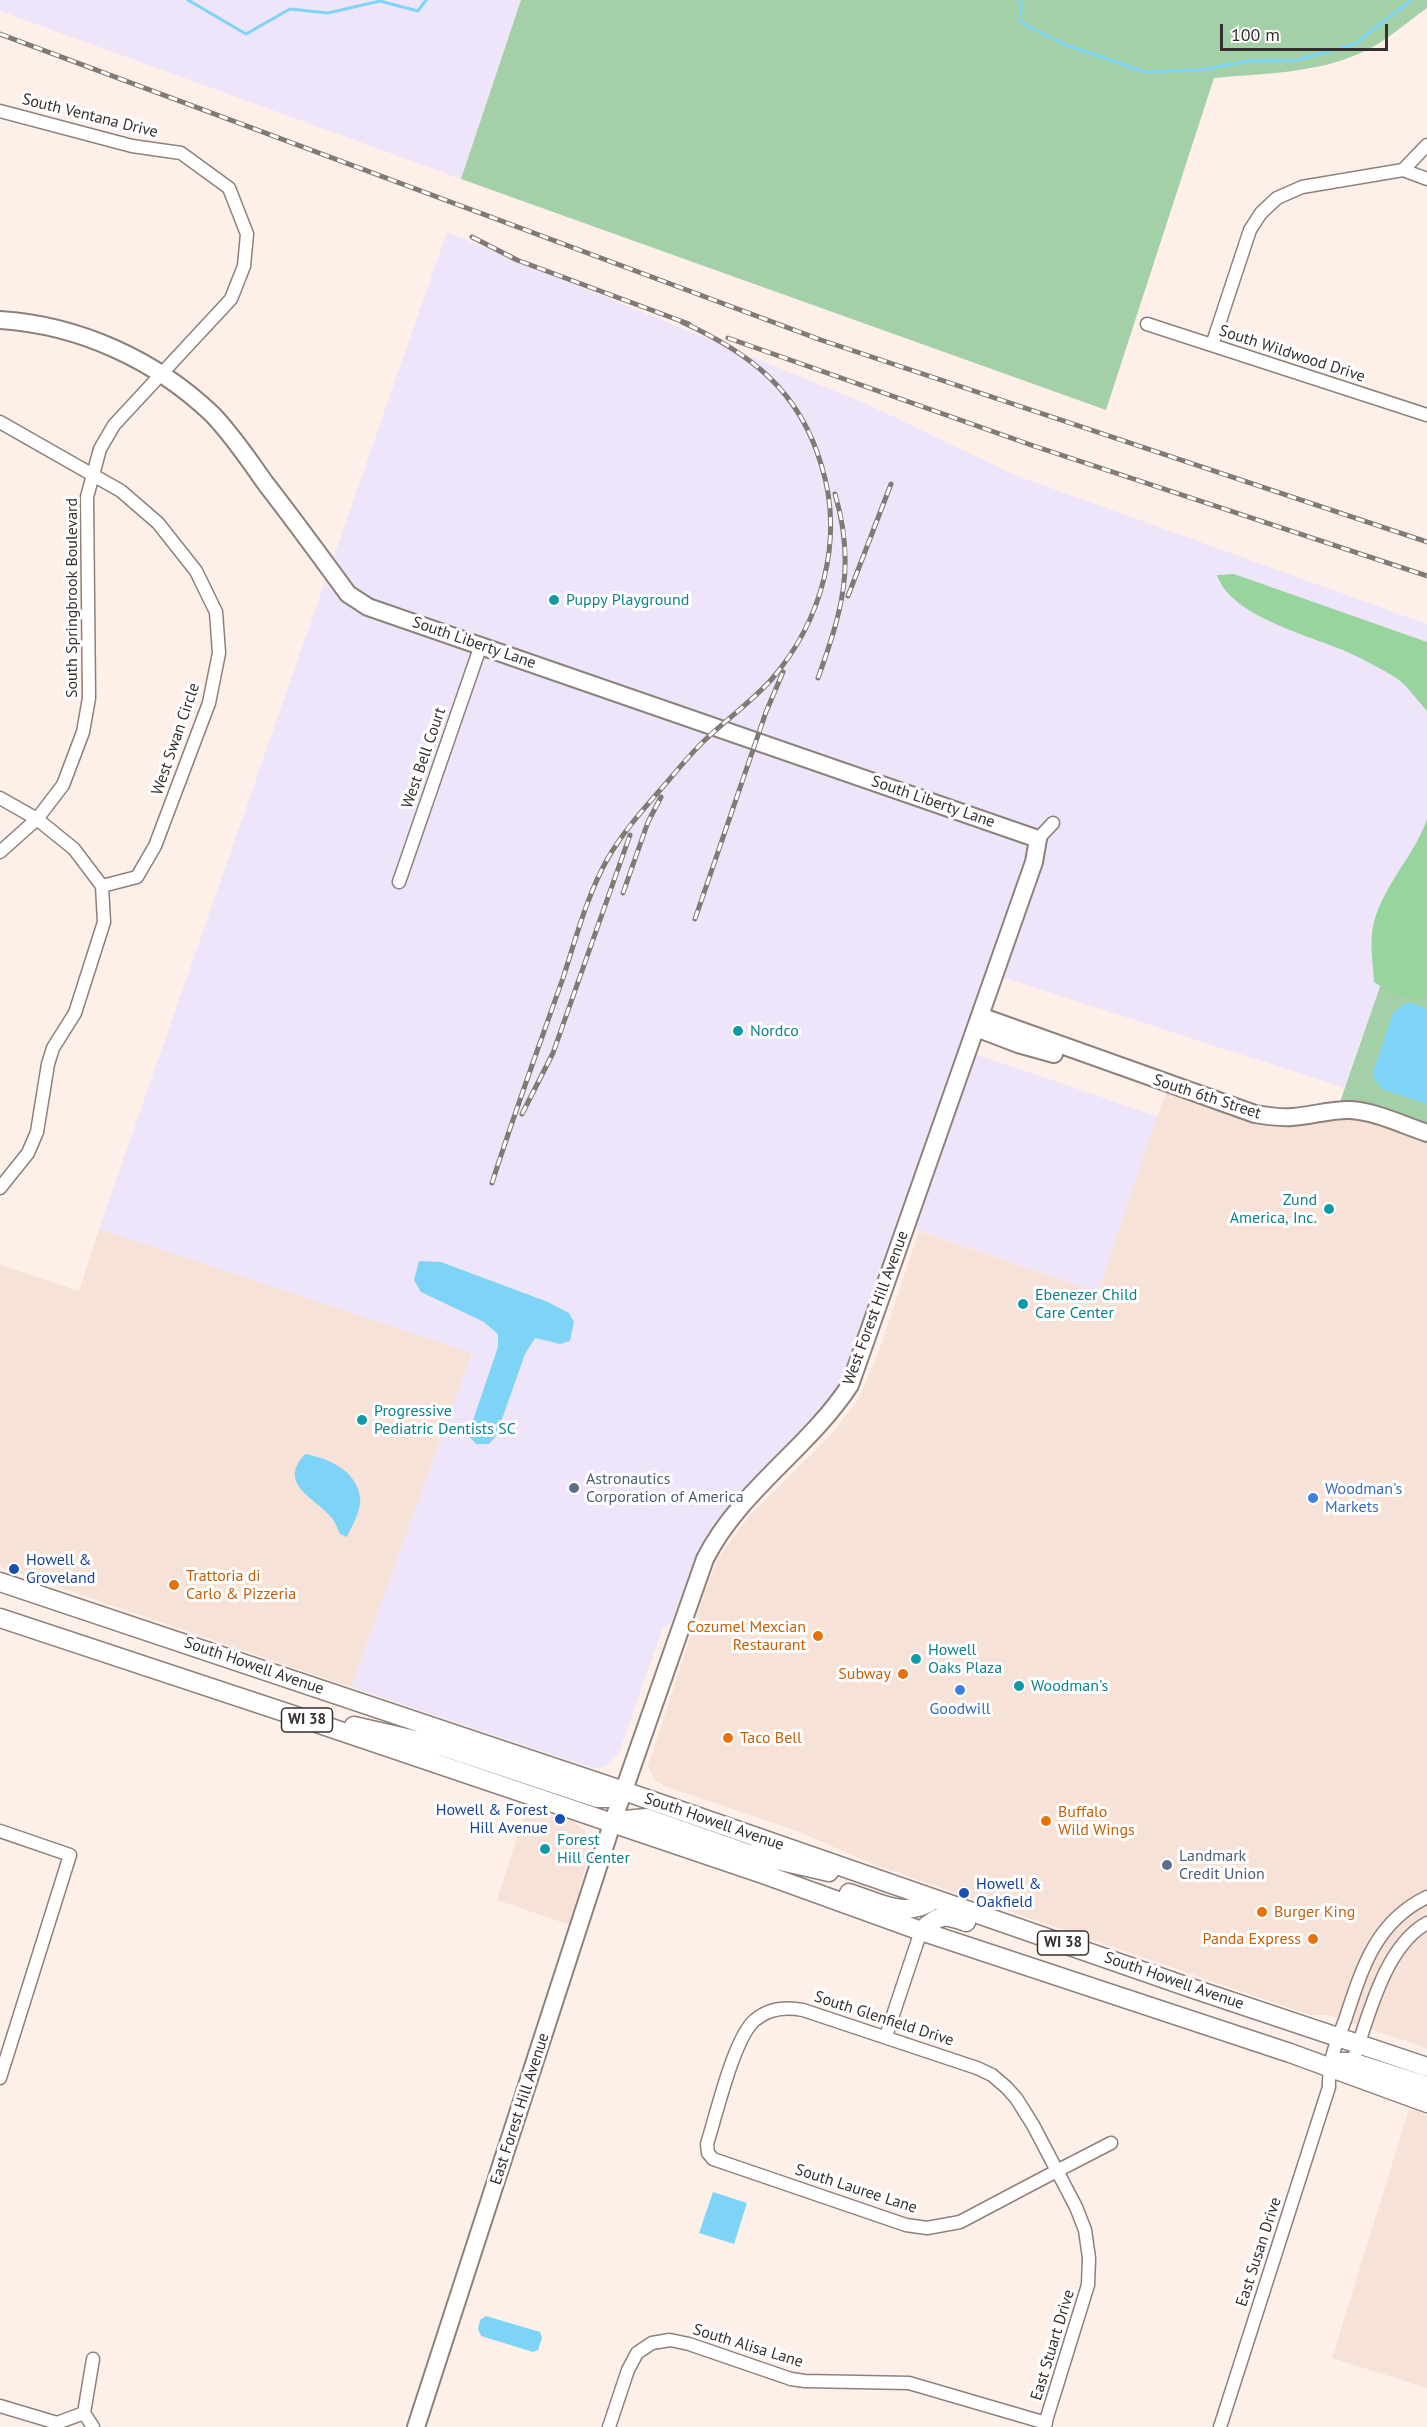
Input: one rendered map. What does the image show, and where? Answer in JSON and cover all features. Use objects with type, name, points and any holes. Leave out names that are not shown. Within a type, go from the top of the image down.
[{"type":"main road","name":"South Howell Avenue","points":[[0,1582],[624,1791],[1427,2067]]},
{"type":"main road","name":"South Howell Avenue","points":[[0,1618],[287,1713],[921,1931],[1328,2067]]},
{"type":"main road","points":[[287,1713],[441,1746],[597,1798],[611,1798],[624,1791]]},
{"type":"main road","points":[[612,1824],[646,1818],[757,1855],[791,1864],[886,1882]]},
{"type":"main road","points":[[762,1875],[839,1889],[905,1911],[919,1908],[934,1899]]},
{"type":"main road","points":[[921,1931],[932,1920],[948,1916],[1008,1936],[1062,1942]]},
{"type":"main road","points":[[1328,2067],[1340,2062],[1427,2103]]},
{"type":"main road","points":[[1350,2068],[1427,2086]]},
{"type":"street","name":"South Ventana Drive","points":[[0,111],[132,146],[181,153],[230,188],[247,234],[244,266],[231,299],[161,375]]},
{"type":"street","points":[[1403,170],[1427,145]]},
{"type":"street","points":[[1212,345],[1250,230],[1269,205],[1289,191],[1302,187],[1403,170],[1427,179]]},
{"type":"street","name":"South Liberty Lane","points":[[0,320],[27,322],[66,330],[108,345],[161,375],[195,399],[227,430],[348,594],[368,607],[1038,839]]},
{"type":"street","name":"South Wildwood Drive","points":[[1147,324],[1426,412]]},
{"type":"street","name":"South Springbrook Boulevard","points":[[0,852],[37,819],[63,785],[83,732],[90,698],[87,497],[92,473],[100,449],[114,425],[161,375]]},
{"type":"street","name":"West Swan Circle","points":[[0,422],[121,491],[158,523],[196,571],[216,612],[219,653],[209,703],[155,846],[137,876],[102,886]]},
{"type":"street","name":"West Bell Court","points":[[399,882],[481,645]]},
{"type":"street","points":[[0,798],[37,819],[74,849],[102,886],[105,922],[75,1013],[53,1048],[48,1064],[37,1132],[28,1153],[0,1188]]},
{"type":"street","points":[[1038,839],[1053,823]]},
{"type":"street","name":"West Forest Hill Avenue","points":[[624,1791],[705,1558],[713,1543],[720,1531],[834,1409],[850,1385],[1034,862],[1038,839]]},
{"type":"street","name":"South 6th Street","points":[[978,1022],[1018,1044],[1053,1054],[1094,1058],[1255,1114],[1275,1118],[1352,1110],[1427,1133]]},
{"type":"street","name":"East Forest Hill Avenue","points":[[417,2427],[624,1791]]},
{"type":"street","points":[[0,1831],[70,1855],[0,2078]]},
{"type":"street","points":[[1328,2067],[1371,1948],[1389,1925],[1409,1906],[1427,1898]]},
{"type":"street","points":[[1329,2086],[1350,2068],[1387,1967],[1408,1937],[1427,1923]]},
{"type":"street","points":[[886,2036],[921,1931]]},
{"type":"street","name":"South Glenfield Drive","points":[[708,2153],[707,2144],[741,2041],[757,2018],[771,2011],[790,2008],[886,2036],[992,2075],[1016,2098],[1058,2170]]},
{"type":"street","name":"East Susan Drive","points":[[1220,2427],[1329,2086],[1328,2067]]},
{"type":"street","name":"South Lauree Lane","points":[[708,2153],[713,2159],[906,2225],[927,2228],[960,2222],[1112,2143]]},
{"type":"street","name":"East Stuart Drive","points":[[1045,2425],[1089,2285],[1089,2258],[1085,2230],[1058,2170]]},
{"type":"street","name":"South Alisa Lane","points":[[609,2427],[628,2370],[637,2353],[652,2343],[670,2340],[689,2344],[791,2379],[918,2384],[1045,2425]]},
{"type":"street","points":[[93,2359],[84,2413],[93,2427]]},
{"type":"street","points":[[0,2406],[57,2423],[84,2413]]},
{"type":"shaded area","points":[[0,0],[521,0],[461,179],[0,11]]},
{"type":"shaded area","points":[[447,232],[867,404],[1015,475],[1427,624],[1427,851],[1345,1088],[986,972],[960,1049],[1157,1116],[1098,1292],[900,1224],[843,1382],[814,1420],[738,1496],[708,1533],[694,1561],[672,1621],[662,1630],[619,1753],[608,1765],[601,1768],[592,1768],[351,1687],[472,1353],[99,1229]]},
{"type":"shaded area","points":[[1173,1076],[1259,1107],[1289,1109],[1351,1101],[1427,1123],[1427,2048],[1327,2015],[1310,2015],[875,1865],[797,1831],[662,1785],[654,1779],[648,1766],[718,1558],[749,1516],[831,1435],[858,1400],[880,1348],[919,1231],[1098,1292],[1157,1116]]},
{"type":"shaded area","points":[[99,1229],[472,1353],[351,1687],[0,1567],[0,1265],[79,1291]]},
{"type":"shaded area","points":[[527,1806],[574,1822],[585,1831],[588,1837],[589,1853],[570,1925],[497,1900]]},
{"type":"shaded area","points":[[1409,2109],[1427,2115],[1427,2388],[1332,2358]]},
{"type":"green space","points":[[521,0],[1427,0],[1427,8],[1379,43],[1345,59],[1308,69],[1214,78],[1106,410],[461,179]]},
{"type":"green space","points":[[1234,574],[1427,642],[1427,711],[1403,683],[1384,671],[1358,657],[1279,625],[1240,604],[1226,591],[1217,575]]},
{"type":"green space","points":[[1427,819],[1427,994],[1406,997],[1393,993],[1374,982],[1372,937],[1374,922],[1385,895],[1415,845]]},
{"type":"green space","points":[[1427,851],[1427,1123],[1365,1103],[1340,1102]]},
{"type":"water","points":[[1406,1003],[1427,1009],[1427,1104],[1384,1090],[1374,1080],[1374,1069],[1393,1013]]},
{"type":"water","points":[[419,1261],[441,1262],[548,1302],[569,1313],[574,1322],[570,1341],[560,1344],[535,1338],[525,1354],[496,1436],[489,1444],[476,1444],[468,1435],[498,1347],[498,1334],[484,1322],[421,1292],[414,1280]]},
{"type":"water","points":[[305,1454],[331,1462],[353,1479],[360,1497],[360,1507],[347,1537],[340,1534],[332,1519],[296,1482],[297,1465]]},
{"type":"water","points":[[713,2192],[747,2203],[734,2244],[699,2233]]},
{"type":"water","points":[[486,2316],[540,2332],[542,2338],[538,2350],[533,2352],[481,2336],[478,2329],[480,2320]]},
{"type":"waterway","points":[[188,0],[246,34],[290,9],[328,13],[380,1],[418,11],[426,0]]},
{"type":"waterway","points":[[1019,0],[1020,22],[1066,45],[1145,72],[1200,70],[1248,61],[1297,60],[1355,44],[1411,0]]},
{"type":"railway","points":[[0,34],[821,340],[1427,542]]},
{"type":"railway","points":[[472,237],[517,260],[689,324]]},
{"type":"railway","points":[[492,1183],[582,917],[608,858],[633,822],[694,751],[755,696],[789,657],[816,606],[824,578],[829,550],[828,492],[812,438],[800,415],[769,377],[750,361],[707,334],[682,322]]},
{"type":"railway","points":[[728,338],[1034,446],[1427,576]]},
{"type":"railway","points":[[848,596],[891,484]]},
{"type":"railway","points":[[818,678],[834,631],[843,588],[845,543],[835,494]]},
{"type":"railway","points":[[695,919],[766,712],[783,672]]},
{"type":"railway","points":[[623,893],[648,822],[661,797]]},
{"type":"railway","points":[[522,1114],[553,1053],[630,835]]},
{"type":"place","name":"Puppy Playground","points":[[554,600]]},
{"type":"place","name":"Nordco","points":[[738,1031]]},
{"type":"place","name":"Zund America, Inc.","points":[[1329,1209]]},
{"type":"place","name":"Ebenezer Child Care Center","points":[[1023,1304]]},
{"type":"place","name":"Progressive Pediatric Dentists SC","points":[[362,1420]]},
{"type":"place","name":"Astronautics Corporation of America","points":[[574,1488]]},
{"type":"place","name":"Woodman's Markets","points":[[1313,1498]]},
{"type":"place","name":"Howell & Groveland","points":[[14,1569]]},
{"type":"place","name":"Trattoria di Carlo & Pizzeria","points":[[174,1585]]},
{"type":"place","name":"Cozumel Mexcian Restaurant","points":[[818,1636]]},
{"type":"place","name":"Howell Oaks Plaza","points":[[916,1659]]},
{"type":"place","name":"Subway","points":[[903,1674]]},
{"type":"place","name":"Woodman's","points":[[1019,1686]]},
{"type":"place","name":"Goodwill","points":[[960,1690]]},
{"type":"place","name":"Taco Bell","points":[[728,1738]]},
{"type":"place","name":"Howell & Forest Hill Avenue","points":[[560,1819]]},
{"type":"place","name":"Buffalo Wild Wings","points":[[1046,1821]]},
{"type":"place","name":"Forest Hill Center","points":[[545,1849]]},
{"type":"place","name":"Landmark Credit Union","points":[[1167,1865]]},
{"type":"place","name":"Howell & Oakfield","points":[[964,1893]]},
{"type":"place","name":"Burger King","points":[[1262,1912]]},
{"type":"place","name":"Panda Express","points":[[1313,1939]]}]
